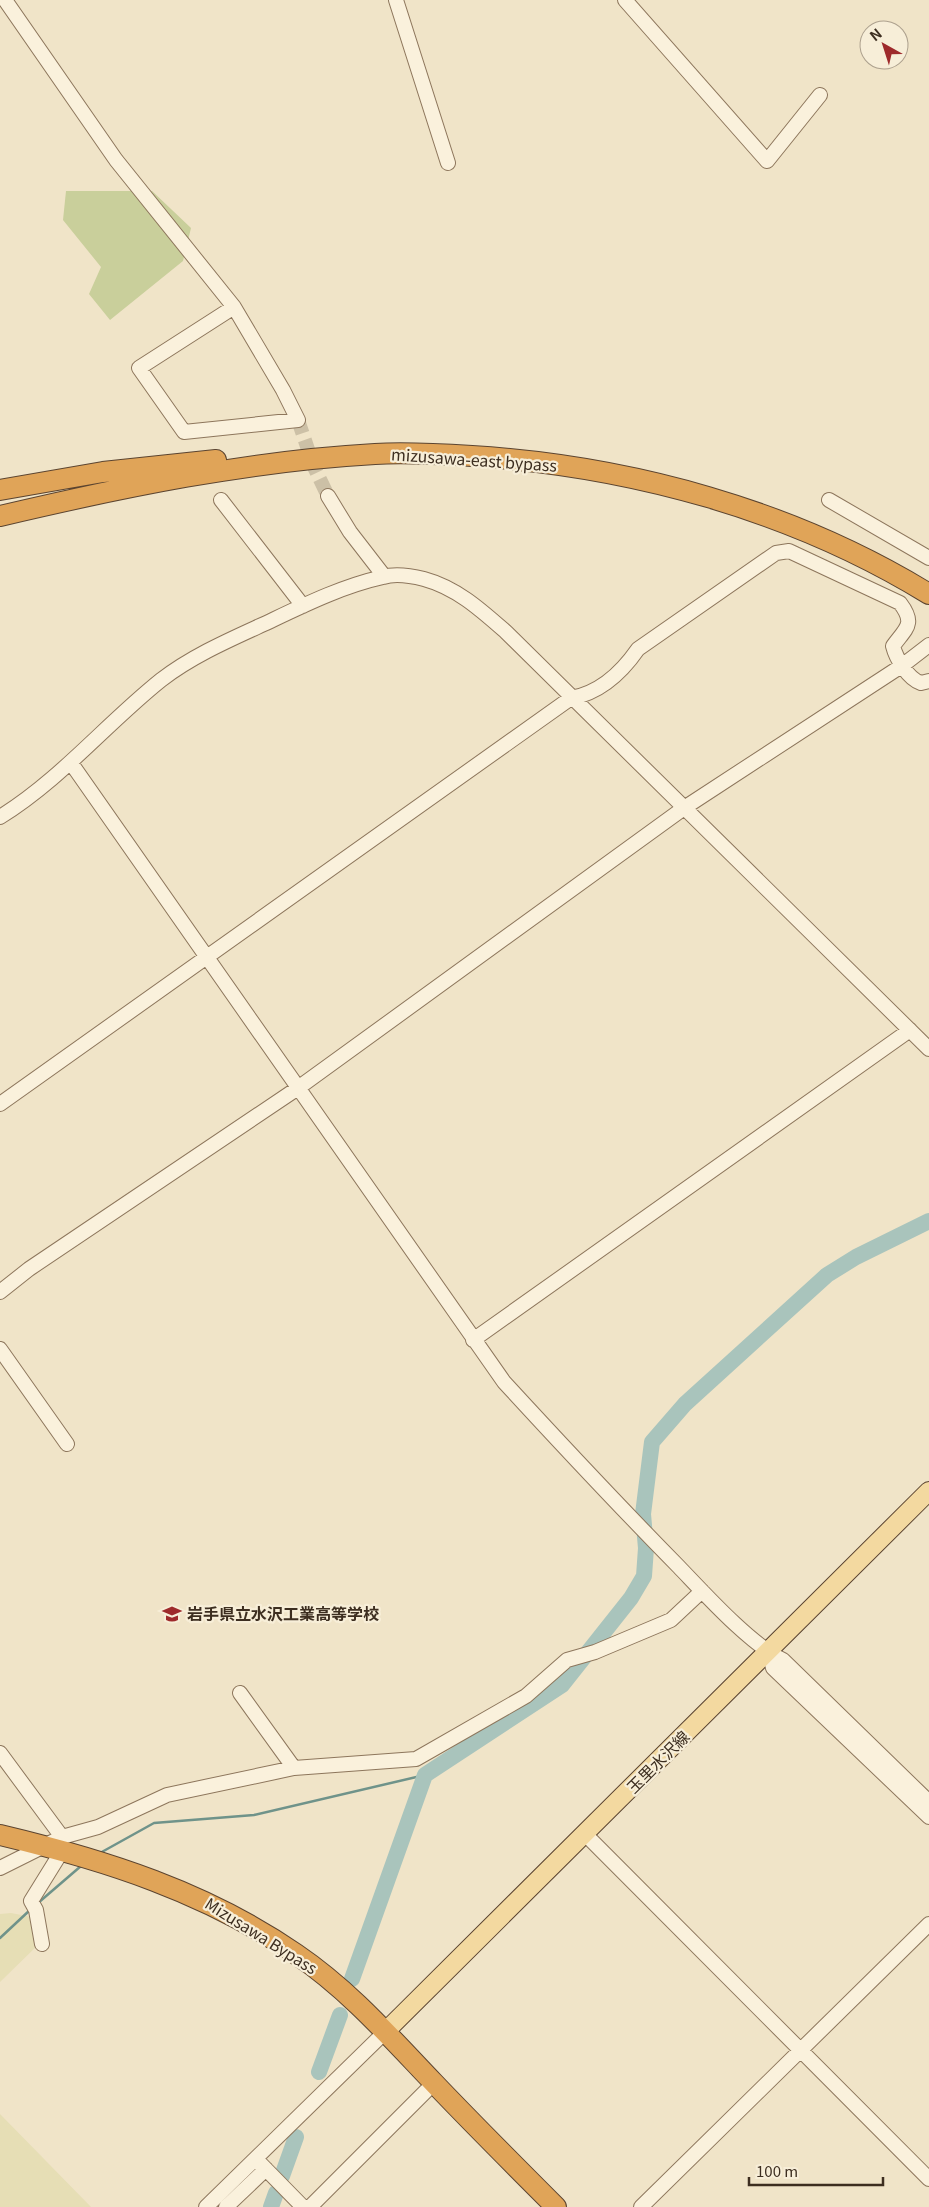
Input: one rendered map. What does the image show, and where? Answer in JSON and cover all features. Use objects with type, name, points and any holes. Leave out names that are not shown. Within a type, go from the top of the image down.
[{"type":"highway","points":[[0,490],[103,472],[177,463],[319,454],[377,454]]},
{"type":"highway","name":"mizusawa-east bypass","points":[[0,516],[165,481],[239,468],[377,454],[436,454],[551,463],[663,485],[772,518],[826,540],[929,594]]},
{"type":"highway","points":[[0,528],[99,502],[165,481]]},
{"type":"highway","name":"Mizusawa Bypass","points":[[0,1835],[56,1844],[158,1880],[199,1898],[296,1954],[343,1990],[386,2031],[434,2084],[556,2207]]},
{"type":"main road","name":"玉里水沢線","points":[[386,2031],[769,1653],[929,1491]]},
{"type":"street","points":[[6,0],[116,160],[234,306],[283,390],[298,420],[184,432],[139,368],[234,306]]},
{"type":"street","points":[[396,0],[448,163]]},
{"type":"street","points":[[625,0],[767,161],[820,95]]},
{"type":"street","points":[[328,496],[350,532],[384,576]]},
{"type":"street","points":[[221,500],[303,606]]},
{"type":"street","points":[[830,500],[929,558]]},
{"type":"street","points":[[0,1104],[571,698],[588,695],[624,669],[638,649],[776,553],[789,551],[900,603],[907,611],[909,622],[904,634],[893,646],[896,654],[915,681],[921,683],[929,681]]},
{"type":"street","points":[[0,817],[71,763],[121,714],[163,679],[209,650],[303,606],[384,576],[405,576],[424,579],[441,585],[468,599],[506,632],[929,1049]]},
{"type":"street","points":[[0,1292],[29,1269],[298,1088],[684,808],[903,665],[929,645]]},
{"type":"street","points":[[71,763],[473,1340],[517,1396],[581,1466],[702,1591],[769,1653],[783,1660],[929,1802]]},
{"type":"street","points":[[473,1340],[910,1030]]},
{"type":"street","points":[[0,1349],[67,1444]]},
{"type":"street","points":[[0,1868],[98,1828],[167,1794],[294,1768],[416,1759],[526,1696],[567,1660],[596,1652],[671,1620],[702,1591]]},
{"type":"street","points":[[769,1653],[773,1668],[929,1818]]},
{"type":"street","points":[[240,1693],[294,1768]]},
{"type":"street","points":[[0,1753],[56,1844]]},
{"type":"street","points":[[585,1834],[929,2179]]},
{"type":"street","points":[[42,1944],[36,1910],[31,1901],[56,1844]]},
{"type":"street","points":[[641,2207],[929,1924]]},
{"type":"street","points":[[226,2207],[265,2168],[386,2031]]},
{"type":"street","points":[[310,2207],[434,2084]]},
{"type":"street","points":[[206,2207],[243,2170],[265,2168]]},
{"type":"street","points":[[265,2168],[303,2207]]},
{"type":"shaded area","points":[[11,1913],[37,1918],[41,1942],[0,1982],[0,1914]]},
{"type":"shaded area","points":[[0,2114],[91,2207],[0,2207]]},
{"type":"green space","points":[[66,191],[152,191],[191,228],[183,261],[110,320],[89,294],[101,267],[63,220]]},
{"type":"waterway","points":[[352,1979],[425,1775],[562,1685],[631,1598],[644,1576],[646,1548],[643,1514],[652,1442],[685,1404],[827,1275],[856,1257],[929,1221]]},
{"type":"waterway","points":[[100,1853],[154,1823],[254,1815],[425,1775]]},
{"type":"waterway","points":[[38,1903],[81,1866]]},
{"type":"waterway","points":[[0,1938],[30,1910]]},
{"type":"waterway","points":[[319,2072],[340,2015]]},
{"type":"waterway","points":[[282,2176],[296,2137]]},
{"type":"waterway","points":[[271,2207],[276,2193]]},
{"type":"tunnel","points":[[298,420],[314,467],[328,496]]},
{"type":"place","name":"岩手県立水沢工業高等学校","points":[[172,1614]]}]
